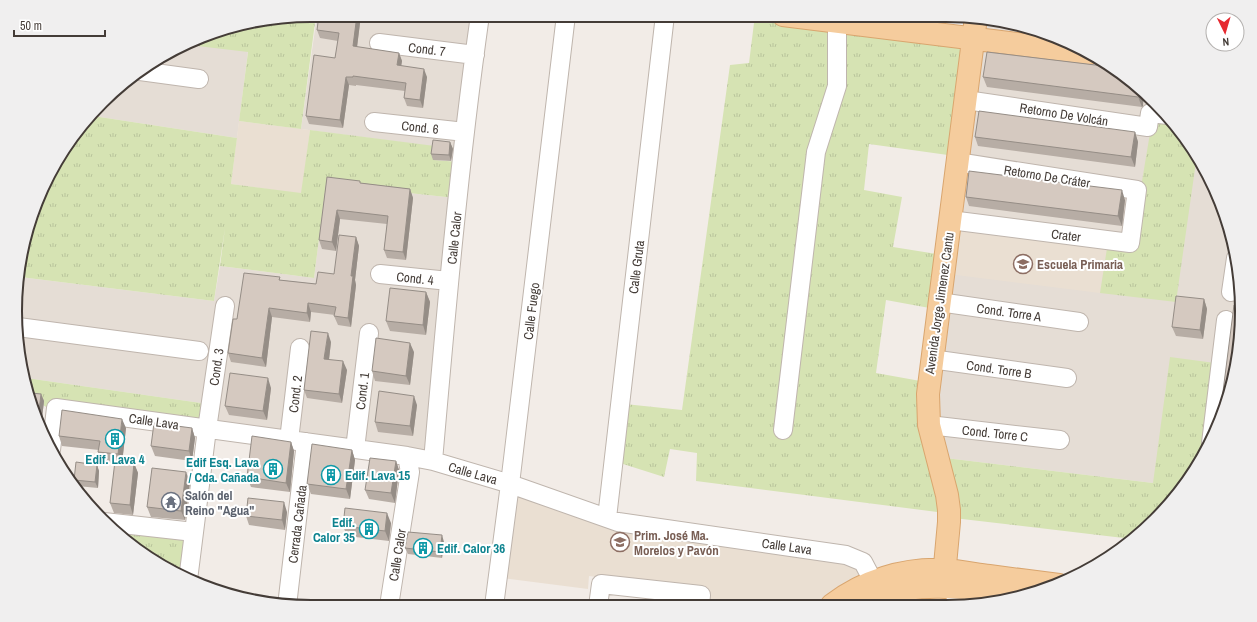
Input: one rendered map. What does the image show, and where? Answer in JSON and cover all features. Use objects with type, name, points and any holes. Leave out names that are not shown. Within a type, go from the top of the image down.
[{"type":"main road","points":[[837,22],[903,23],[974,40],[1072,51]]},
{"type":"main road","name":"Avenida Jorge Jimenez Cantu","points":[[949,587],[949,510],[947,496],[929,425],[928,394],[931,359],[975,24]]},
{"type":"main road","points":[[842,600],[873,581],[922,570],[949,587],[1005,593]]},
{"type":"main road","points":[[873,600],[892,592],[922,586],[949,587],[1040,585]]},
{"type":"street","name":"Calle Calor","points":[[433,461],[449,281],[465,132],[479,22]]},
{"type":"street","name":"Calle Fuego","points":[[495,600],[565,22]]},
{"type":"street","name":"Calle Gruta","points":[[607,518],[665,22]]},
{"type":"street","points":[[783,430],[816,152],[837,86],[837,22]]},
{"type":"street","name":"Cond. 7","points":[[379,43],[475,55]]},
{"type":"street","points":[[147,73],[199,79]]},
{"type":"street","name":"Retorno De Volcán","points":[[966,100],[1148,127],[1150,113],[1157,114]]},
{"type":"street","name":"Cond. 6","points":[[374,122],[465,132]]},
{"type":"street","name":"Retorno De Cráter","points":[[957,162],[1137,190]]},
{"type":"street","name":"Crater","points":[[950,220],[1130,242],[1137,190]]},
{"type":"street","name":"Cond. 4","points":[[380,274],[449,281]]},
{"type":"street","points":[[1230,292],[1233,275]]},
{"type":"street","name":"Cond. Torre A","points":[[939,302],[1079,322]]},
{"type":"street","name":"Cond. 3","points":[[189,573],[207,429],[225,306]]},
{"type":"street","points":[[1214,420],[1226,320]]},
{"type":"street","points":[[23,328],[199,351]]},
{"type":"street","name":"Cond. 1","points":[[355,449],[369,332]]},
{"type":"street","name":"Cond. 2","points":[[298,441],[300,348]]},
{"type":"street","name":"Cond. Torre B","points":[[931,359],[1067,378]]},
{"type":"street","name":"Calle Lava","points":[[52,439],[56,408],[407,456],[433,461],[510,484],[618,522],[846,555],[863,562],[873,581]]},
{"type":"street","name":"Cond. Torre C","points":[[929,425],[1060,440]]},
{"type":"street","name":"Cerrada Cañada","points":[[287,599],[298,441]]},
{"type":"street","name":"Calle Calor","points":[[390,600],[410,472],[407,456]]},
{"type":"street","points":[[115,523],[194,532]]},
{"type":"street","points":[[599,600],[601,584],[701,595],[700,600]]},
{"type":"shaded area","points":[[316,22],[473,22],[460,150],[301,129]]},
{"type":"shaded area","points":[[981,24],[1039,37],[1074,52],[1090,61],[1107,71],[1137,94],[1163,120],[1175,135],[1186,150],[1205,183],[1220,218],[1233,273],[1235,311],[1233,349],[1220,404],[1196,456],[1165,500],[1153,483],[937,457],[926,382]]},
{"type":"shaded area","points":[[198,45],[248,51],[237,138],[97,117],[120,94],[150,71]]},
{"type":"shaded area","points":[[239,121],[310,130],[302,194],[231,184]]},
{"type":"shaded area","points":[[326,184],[455,198],[427,461],[198,428],[201,403],[30,379],[24,349],[22,311],[24,277],[214,301],[220,266],[314,278]]},
{"type":"shaded area","name":"Escuela Primaria","points":[[947,224],[1108,242],[1100,293],[940,273]]},
{"type":"shaded area","name":"Prim. José Ma. Morelos y Pavón","points":[[515,490],[612,523],[852,560],[864,576],[824,600],[708,600],[709,591],[589,576],[588,589],[503,578]]},
{"type":"green space","points":[[315,22],[301,129],[239,121],[248,52],[196,46],[218,37],[273,24]]},
{"type":"green space","points":[[754,22],[860,22],[981,34],[955,156],[869,144],[864,190],[902,197],[893,247],[943,255],[935,309],[886,300],[876,373],[926,382],[937,457],[1153,483],[1170,357],[1215,363],[1205,439],[1186,472],[1175,487],[1163,502],[1137,528],[1124,538],[945,517],[945,513],[696,481],[697,453],[670,449],[664,477],[620,463],[625,404],[682,410],[730,65],[749,63]]},
{"type":"green space","points":[[1153,115],[1158,115],[1186,150],[1195,166],[1176,302],[1100,293],[1108,242],[1133,246]]},
{"type":"green space","points":[[97,117],[237,138],[231,184],[301,193],[310,130],[435,146],[434,160],[459,162],[455,198],[326,184],[314,278],[220,266],[225,228],[214,301],[24,277],[32,236],[44,200],[71,150]]},
{"type":"green space","points":[[30,379],[201,403],[198,428],[51,410],[43,405],[44,401],[36,400]]},
{"type":"green space","points":[[115,523],[194,532],[182,570],[150,551]]},
{"type":"building","points":[[318,22],[356,22],[353,46],[399,53],[397,65],[424,69],[420,100],[404,98],[406,83],[353,76],[346,77],[340,120],[306,116],[314,55],[335,58],[339,33],[317,30]]},
{"type":"building","points":[[987,52],[1097,65],[1122,82],[1139,96],[1138,97],[983,77]]},
{"type":"building","points":[[979,111],[1135,132],[1131,157],[975,137]]},
{"type":"building","points":[[433,140],[450,142],[449,155],[431,154]]},
{"type":"building","points":[[969,171],[1122,190],[1118,216],[966,197]]},
{"type":"building","points":[[327,177],[360,181],[360,183],[410,189],[403,252],[384,250],[388,216],[337,210],[332,242],[319,240]]},
{"type":"building","points":[[339,235],[356,237],[348,318],[334,316],[336,307],[308,303],[307,313],[269,308],[262,358],[228,353],[233,319],[237,319],[244,273],[280,277],[279,280],[316,284],[318,272],[334,274]]},
{"type":"building","points":[[390,288],[426,292],[423,325],[386,321]]},
{"type":"building","points":[[1176,296],[1204,299],[1200,330],[1172,327]]},
{"type":"building","points":[[1234,305],[1235,305],[1233,349],[1223,395]]},
{"type":"building","points":[[311,331],[328,333],[324,359],[343,361],[339,394],[304,390]]},
{"type":"building","points":[[376,338],[410,343],[406,376],[372,371]]},
{"type":"building","points":[[230,373],[268,378],[263,411],[225,406]]},
{"type":"building","points":[[379,391],[414,396],[410,426],[375,422]]},
{"type":"building","points":[[34,393],[41,394],[39,410]]},
{"type":"building","points":[[62,410],[122,419],[118,454],[98,452],[100,441],[59,436]]},
{"type":"building","points":[[154,423],[192,428],[189,451],[151,446]]},
{"type":"building","name":"Edif Esq. Lava / Cda. Cañada","points":[[252,436],[291,442],[286,483],[247,477]]},
{"type":"building","name":"Edif. Lava 15","points":[[312,444],[352,450],[346,489],[307,484]]},
{"type":"building","points":[[370,458],[396,461],[391,493],[365,490]]},
{"type":"building","points":[[115,461],[134,463],[130,505],[110,503]]},
{"type":"building","points":[[76,462],[97,465],[95,482],[77,480],[74,477]]},
{"type":"building","points":[[152,468],[186,472],[181,511],[147,507]]},
{"type":"building","points":[[248,498],[284,502],[282,520],[246,516]]},
{"type":"building","points":[[345,508],[387,513],[385,531],[343,526]]},
{"type":"building","points":[[408,532],[442,535],[440,552],[405,548]]},
{"type":"place","name":"Escuela Primaria","points":[[1023,264]]},
{"type":"place","name":"Edif. Lava 4","points":[[115,439]]},
{"type":"place","name":"Edif Esq. Lava / Cda. Cañada","points":[[273,469]]},
{"type":"place","name":"Edif. Lava 15","points":[[331,475]]},
{"type":"place","name":"Salón del Reino \"Agua\"","points":[[171,502]]},
{"type":"place","name":"Edif. Calor 35","points":[[369,529]]},
{"type":"place","name":"Prim. José Ma. Morelos y Pavón","points":[[620,542]]},
{"type":"place","name":"Edif. Calor 36","points":[[423,548]]}]
